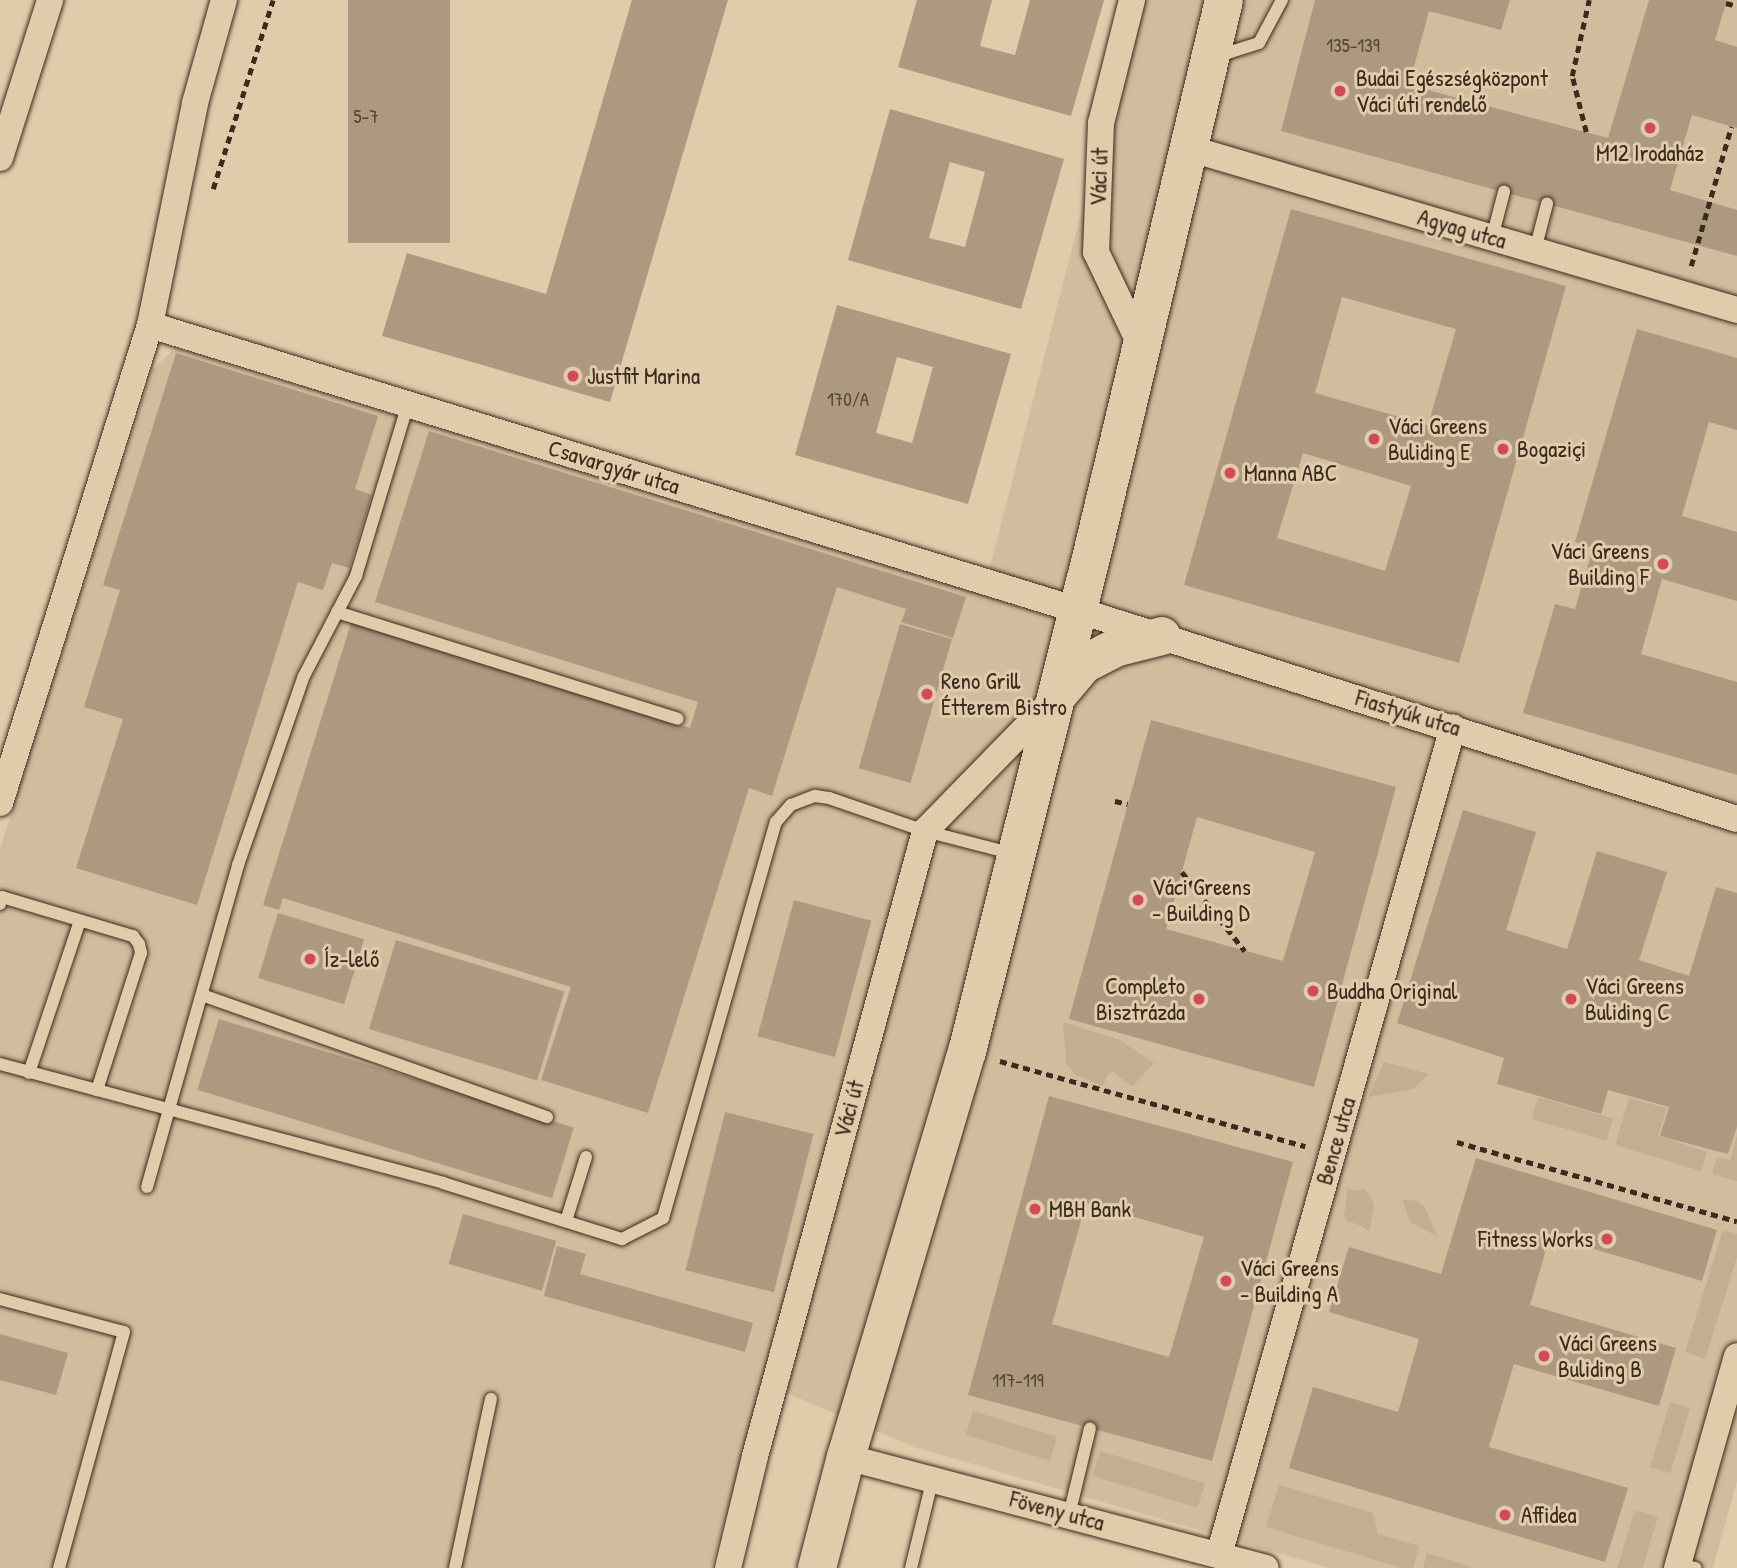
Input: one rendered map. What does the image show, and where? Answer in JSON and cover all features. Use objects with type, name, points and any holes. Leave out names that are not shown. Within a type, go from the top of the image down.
[{"type":"main road","points":[[817,1568],[846,1457],[967,1052],[1142,348],[1224,0]]},
{"type":"main road","points":[[1056,698],[1084,664],[1118,647],[1162,636]]},
{"type":"street","points":[[0,158],[50,0]]},
{"type":"street","points":[[0,803],[150,324],[195,103],[225,0]]},
{"type":"street","name":"Váci út","points":[[1132,0],[1101,123],[1096,252],[1142,348]]},
{"type":"street","name":"Agyag utca","points":[[1188,148],[1737,310]]},
{"type":"street","name":"Csavargyár utca","points":[[150,324],[1077,610]]},
{"type":"street","name":"Fiastyúk utca","points":[[1077,610],[1737,819]]},
{"type":"street","name":"Váci út","points":[[728,1568],[755,1456],[925,831],[1056,698]]},
{"type":"street","name":"Bence utca","points":[[1219,1555],[1453,727]]},
{"type":"street","points":[[1684,1567],[1737,1356]]},
{"type":"street","name":"Föveny utca","points":[[846,1457],[1266,1568]]},
{"type":"lane","points":[[1208,60],[1259,43],[1282,0]]},
{"type":"lane","points":[[1492,238],[1504,192]]},
{"type":"lane","points":[[1535,250],[1547,204]]},
{"type":"lane","points":[[146,1187],[238,864],[304,676],[356,576],[408,404]]},
{"type":"lane","points":[[337,612],[678,719]]},
{"type":"lane","points":[[0,1064],[443,1183],[622,1239],[663,1218],[776,822],[791,805],[815,796],[829,798],[925,831],[1015,854]]},
{"type":"lane","points":[[1,901],[133,936],[141,953],[97,1090]]},
{"type":"lane","points":[[29,1073],[80,921]]},
{"type":"lane","points":[[202,995],[547,1117]]},
{"type":"lane","points":[[566,1221],[586,1157]]},
{"type":"lane","points":[[0,1298],[124,1332],[59,1568]]},
{"type":"lane","points":[[455,1568],[491,1399]]},
{"type":"lane","points":[[1069,1514],[1090,1428]]},
{"type":"lane","points":[[911,1568],[933,1478]]},
{"type":"path","points":[[213,189],[273,0]]},
{"type":"path","points":[[1586,132],[1572,75],[1589,0]]},
{"type":"path","points":[[1726,3],[1737,6]]},
{"type":"path","points":[[1683,294],[1731,127]]},
{"type":"path","points":[[1115,801],[1128,804]]},
{"type":"path","points":[[1182,872],[1245,951]]},
{"type":"path","points":[[967,1052],[1332,1154]]},
{"type":"path","points":[[1457,1142],[1737,1220]]},
{"type":"shaded area","points":[[1136,0],[1737,0],[1737,1481],[1713,1568],[1329,1568],[914,1447],[763,1383],[711,1568],[0,1568],[0,849],[152,370],[175,348],[983,594]]},
{"type":"shaded area","points":[[1063,1022],[1120,1040],[1154,1063],[1132,1087],[1113,1072],[1108,1074],[1103,1086],[1076,1075],[1066,1063]]},
{"type":"shaded area","points":[[1384,1062],[1429,1074],[1413,1089],[1368,1097]]},
{"type":"shaded area","points":[[1538,1097],[1613,1118],[1607,1141],[1532,1119]]},
{"type":"shaded area","points":[[1629,1098],[1667,1108],[1658,1136],[1707,1152],[1701,1171],[1615,1145]]},
{"type":"shaded area","points":[[1737,1135],[1737,1181],[1712,1174],[1717,1157],[1730,1160]]},
{"type":"shaded area","points":[[1348,1187],[1353,1191],[1365,1189],[1372,1199],[1374,1206],[1369,1232],[1362,1226],[1347,1221],[1344,1216]]},
{"type":"shaded area","points":[[1402,1199],[1417,1201],[1425,1207],[1437,1236],[1410,1222]]},
{"type":"shaded area","points":[[1723,1230],[1737,1234],[1737,1257],[1705,1359],[1685,1352]]},
{"type":"shaded area","points":[[1670,1402],[1690,1408],[1670,1473],[1650,1467]]},
{"type":"shaded area","points":[[973,1411],[1057,1437],[1050,1461],[966,1435]]},
{"type":"shaded area","points":[[1100,1451],[1205,1483],[1198,1508],[1092,1476]]},
{"type":"shaded area","points":[[1279,1485],[1373,1513],[1378,1534],[1419,1546],[1413,1568],[1402,1568],[1266,1527]]},
{"type":"shaded area","points":[[1635,1510],[1658,1517],[1642,1568],[1617,1567]]},
{"type":"shaded area","points":[[1427,1553],[1475,1568],[1423,1568]]},
{"type":"building","points":[[348,0],[450,0],[450,243],[348,243]]},
{"type":"building","points":[[632,0],[728,0],[610,402],[382,336],[407,253],[546,294]]},
{"type":"building","points":[[917,0],[992,0],[980,46],[1015,55],[1030,0],[1104,0],[1071,116],[898,67]]},
{"type":"building","points":[[1315,0],[1510,0],[1501,30],[1429,11],[1409,85],[1608,138],[1649,0],[1727,0],[1715,40],[1737,47],[1737,128],[1692,115],[1670,190],[1737,210],[1737,256],[1281,131]]},
{"type":"building","points":[[890,109],[1064,159],[1021,309],[848,260]],"holes":[[[950,162],[985,172],[965,247],[929,238]]]},
{"type":"building","name":"Váci Greens Buliding E","points":[[1291,209],[1566,286],[1459,663],[1184,585]],"holes":[[[1342,297],[1456,329],[1428,425],[1315,393]],[[1303,453],[1411,486],[1385,571],[1277,538]]]},
{"type":"building","points":[[837,305],[1011,354],[968,504],[795,455]],"holes":[[[897,357],[933,367],[912,443],[876,433]]]},
{"type":"building","name":"Váci Greens Building F","points":[[1637,329],[1737,358],[1737,430],[1709,422],[1682,516],[1737,532],[1737,601],[1662,579],[1641,654],[1737,682],[1737,775],[1523,713],[1555,604],[1575,609],[1593,548],[1575,542]]},
{"type":"building","points":[[176,353],[378,416],[355,489],[372,495],[349,568],[332,563],[323,590],[298,582],[197,905],[76,868],[123,719],[84,707],[120,590],[103,585]]},
{"type":"building","points":[[429,431],[966,597],[953,638],[901,622],[906,609],[837,587],[772,796],[749,788],[648,1113],[541,1080],[571,987],[283,898],[279,910],[263,905],[351,623],[690,728],[698,702],[375,602]]},
{"type":"building","points":[[900,624],[952,639],[911,783],[859,768]]},
{"type":"building","name":"Váci Greens - Building D","points":[[1151,720],[1396,787],[1314,1087],[1069,1019]],"holes":[[[1197,817],[1315,852],[1283,961],[1166,929]]]},
{"type":"building","name":"Váci Greens Buliding C","points":[[1463,810],[1536,832],[1506,930],[1567,949],[1597,851],[1667,872],[1639,960],[1689,976],[1716,887],[1737,893],[1737,1127],[1728,1154],[1660,1136],[1669,1107],[1608,1090],[1601,1114],[1497,1084],[1504,1058],[1397,1023]]},
{"type":"building","points":[[794,900],[871,921],[835,1057],[758,1036]]},
{"type":"building","name":"Íz-lelő","points":[[278,913],[364,939],[344,1004],[258,978]]},
{"type":"building","points":[[396,940],[564,991],[537,1080],[369,1029]]},
{"type":"building","points":[[219,1019],[574,1127],[552,1198],[197,1090]]},
{"type":"building","name":"Váci Greens - Building A","points":[[1049,1096],[1293,1162],[1212,1461],[968,1395]],"holes":[[[1086,1203],[1204,1237],[1169,1357],[1052,1324]]]},
{"type":"building","points":[[725,1112],[813,1134],[774,1292],[686,1270]]},
{"type":"building","name":"Váci Greens Buliding B","points":[[1476,1158],[1717,1230],[1702,1281],[1550,1236],[1530,1305],[1676,1348],[1659,1406],[1514,1364],[1489,1447],[1628,1488],[1605,1562],[1289,1468],[1313,1387],[1398,1412],[1419,1339],[1329,1312],[1349,1247],[1441,1274]]},
{"type":"building","points":[[463,1214],[556,1241],[542,1291],[449,1264]]},
{"type":"building","points":[[557,1246],[586,1254],[580,1274],[753,1323],[745,1352],[544,1296]]},
{"type":"building","points":[[0,1334],[68,1353],[56,1395],[0,1380]]},
{"type":"place","name":"Budai Egészségközpont Váci úti rendelő","points":[[1340,91]]},
{"type":"place","name":"M12 Irodaház","points":[[1650,128]]},
{"type":"place","name":"Justfit Marina","points":[[573,376]]},
{"type":"place","name":"Váci Greens Buliding E","points":[[1374,439]]},
{"type":"place","name":"Bogaziçi","points":[[1503,449]]},
{"type":"place","name":"Manna ABC","points":[[1230,473]]},
{"type":"place","name":"Váci Greens Building F","points":[[1663,564]]},
{"type":"place","name":"Reno Grill Étterem Bistro","points":[[927,694]]},
{"type":"place","name":"Váci Greens - Building D","points":[[1138,900]]},
{"type":"place","name":"Íz-lelő","points":[[310,959]]},
{"type":"place","name":"Buddha Original","points":[[1313,991]]},
{"type":"place","name":"Completo Bisztrázda","points":[[1199,999]]},
{"type":"place","name":"Váci Greens Buliding C","points":[[1571,999]]},
{"type":"place","name":"MBH Bank","points":[[1035,1209]]},
{"type":"place","name":"Fitness Works","points":[[1607,1239]]},
{"type":"place","name":"Váci Greens - Building A","points":[[1226,1281]]},
{"type":"place","name":"Váci Greens Buliding B","points":[[1544,1356]]},
{"type":"place","name":"Affidea","points":[[1505,1515]]}]
